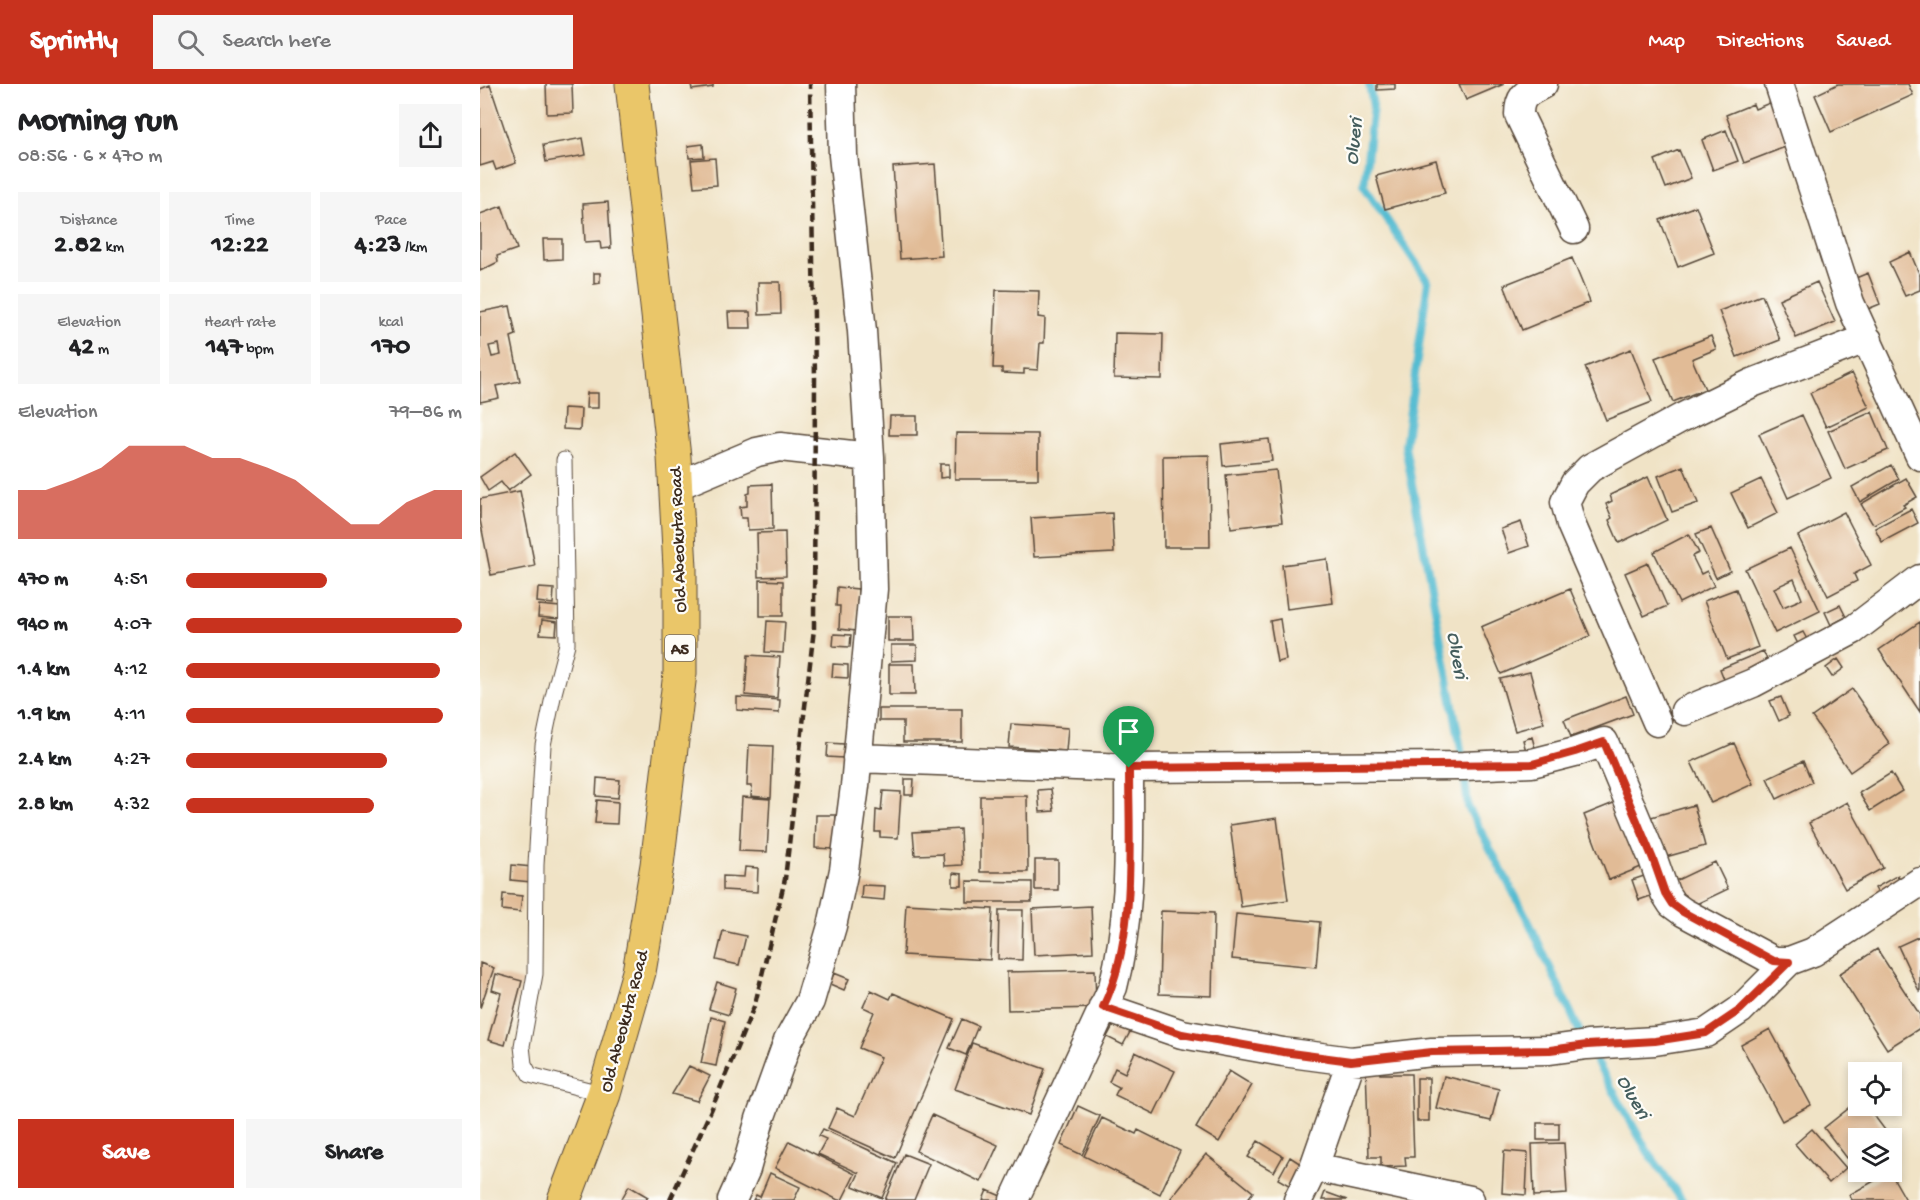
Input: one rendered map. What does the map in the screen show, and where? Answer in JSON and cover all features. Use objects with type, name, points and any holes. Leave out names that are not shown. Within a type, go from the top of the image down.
[{"type":"highway","name":"Old Abeokuta Road","points":[[564,1200],[604,1094],[639,972],[657,865],[680,673],[680,568],[673,445],[632,84]]},
{"type":"street","points":[[732,1200],[746,1169],[760,1119],[788,1041],[810,1001],[832,926],[844,870],[857,758],[873,589],[870,457],[862,331],[843,155],[841,84]]},
{"type":"street","points":[[1544,84],[1525,94],[1519,103],[1519,116],[1574,229]]},
{"type":"street","points":[[1779,84],[1850,303],[1920,456]]},
{"type":"street","points":[[1657,722],[1571,524],[1565,502],[1575,483],[1590,468],[1681,418],[1742,388],[1855,343],[1868,340]]},
{"type":"street","points":[[676,486],[757,452],[780,447],[870,457]]},
{"type":"street","points":[[1685,711],[1753,683],[1853,630],[1920,579]]},
{"type":"street","points":[[857,758],[1129,768],[1532,764],[1604,742],[1665,893],[1672,904],[1774,961],[1789,962]]},
{"type":"street","points":[[1014,1200],[1113,987],[1122,952],[1129,867],[1129,768]]},
{"type":"street","points":[[1103,1007],[1182,1034],[1283,1052],[1351,1061],[1432,1052],[1550,1050],[1696,1036],[1706,1033],[1740,1010],[1789,962],[1813,952],[1920,882]]},
{"type":"street","points":[[1298,1200],[1314,1167],[1351,1061]]},
{"type":"street","points":[[1314,1167],[1470,1200]]},
{"type":"lane","points":[[564,460],[567,644],[543,745],[536,865],[535,974],[522,1046],[524,1064],[530,1075],[604,1094]]},
{"type":"building","points":[[546,84],[572,84],[573,113],[547,114]]},
{"type":"building","points":[[691,84],[713,84],[713,87],[692,90]]},
{"type":"building","points":[[1377,84],[1395,84],[1395,89],[1377,90]]},
{"type":"building","points":[[1459,84],[1504,84],[1466,100]]},
{"type":"building","points":[[1838,84],[1908,84],[1913,95],[1831,132],[1815,95]]},
{"type":"building","points":[[490,85],[516,163],[496,170],[493,162],[480,166],[480,89]]},
{"type":"building","points":[[1772,102],[1788,146],[1744,163],[1726,115],[1753,104],[1755,109]]},
{"type":"building","points":[[1726,130],[1738,161],[1713,170],[1702,140]]},
{"type":"building","points":[[583,138],[586,155],[546,162],[543,145]]},
{"type":"building","points":[[703,144],[704,157],[689,158],[688,146]]},
{"type":"building","points":[[1679,150],[1691,178],[1666,188],[1655,160]]},
{"type":"building","points":[[715,158],[717,185],[694,187],[691,160]]},
{"type":"building","points":[[1436,160],[1445,193],[1385,209],[1376,176]]},
{"type":"building","points":[[935,164],[942,256],[900,259],[893,167]]},
{"type":"building","points":[[608,202],[611,248],[601,249],[600,241],[585,242],[583,204]]},
{"type":"building","points":[[502,206],[517,249],[497,256],[498,262],[480,271],[480,214]]},
{"type":"building","points":[[1696,206],[1714,253],[1678,267],[1660,220]]},
{"type":"building","points":[[543,239],[562,239],[562,259],[544,260]]},
{"type":"building","points":[[1910,252],[1920,276],[1920,290],[1905,296],[1889,262]]},
{"type":"building","points":[[1572,258],[1590,302],[1522,330],[1504,285]]},
{"type":"building","points":[[594,273],[600,273],[600,283],[594,284]]},
{"type":"building","points":[[1868,273],[1880,304],[1863,311],[1851,280]]},
{"type":"building","points":[[758,282],[780,282],[781,314],[759,315]]},
{"type":"building","points":[[1817,282],[1835,322],[1796,338],[1779,299]]},
{"type":"building","points":[[996,290],[1039,291],[1038,317],[1045,318],[1044,343],[1040,343],[1038,370],[1024,369],[1024,374],[1002,373],[1002,368],[993,368]]},
{"type":"building","points":[[1762,295],[1780,340],[1737,357],[1719,311]]},
{"type":"building","points":[[510,306],[516,335],[511,337],[520,381],[496,386],[499,398],[480,402],[480,312]],"holes":[[[499,344],[501,355],[492,357],[489,346]]]},
{"type":"building","points":[[728,312],[750,312],[751,328],[729,328]]},
{"type":"building","points":[[1115,333],[1163,334],[1162,379],[1114,378]]},
{"type":"building","points":[[1711,336],[1716,349],[1692,359],[1705,389],[1673,402],[1655,358]]},
{"type":"building","points":[[1631,349],[1652,402],[1606,420],[1585,367]]},
{"type":"building","points":[[1852,373],[1869,407],[1826,427],[1810,393]]},
{"type":"building","points":[[587,393],[598,393],[598,408],[586,408]]},
{"type":"building","points":[[564,408],[581,409],[580,430],[563,429]]},
{"type":"building","points":[[1872,412],[1888,450],[1845,469],[1828,431]]},
{"type":"building","points":[[1802,415],[1831,478],[1788,498],[1759,434]]},
{"type":"building","points":[[890,416],[917,416],[917,435],[889,435]]},
{"type":"building","points":[[956,433],[1038,434],[1038,479],[955,479]]},
{"type":"building","points":[[1269,439],[1272,461],[1223,466],[1221,444]]},
{"type":"building","points":[[515,452],[531,474],[508,491],[501,482],[488,491],[480,477]]},
{"type":"building","points":[[1209,455],[1210,547],[1164,547],[1163,456]]},
{"type":"building","points":[[940,464],[949,464],[949,477],[940,478]]},
{"type":"building","points":[[1891,465],[1899,479],[1860,502],[1852,487]]},
{"type":"building","points":[[1683,466],[1698,503],[1672,512],[1658,476]]},
{"type":"building","points":[[1276,470],[1282,522],[1231,528],[1226,475]]},
{"type":"building","points":[[1648,477],[1667,520],[1619,543],[1609,520],[1612,518],[1606,504],[1612,501],[1610,495]]},
{"type":"building","points":[[1906,478],[1917,497],[1903,505],[1905,507],[1872,523],[1861,504]]},
{"type":"building","points":[[1761,479],[1778,513],[1748,528],[1731,493]]},
{"type":"building","points":[[772,484],[773,529],[748,530],[747,518],[741,518],[740,507],[747,506],[750,485]]},
{"type":"building","points":[[520,491],[535,566],[491,575],[480,520],[480,499]]},
{"type":"building","points":[[1911,509],[1918,523],[1882,542],[1875,528]]},
{"type":"building","points":[[1844,512],[1871,565],[1854,574],[1857,581],[1828,596],[1798,536]]},
{"type":"building","points":[[1112,513],[1114,553],[1034,557],[1031,518]]},
{"type":"building","points":[[1521,522],[1529,546],[1509,553],[1501,529]]},
{"type":"building","points":[[1711,528],[1730,571],[1716,578],[1696,534]]},
{"type":"building","points":[[785,532],[786,576],[758,577],[757,533]]},
{"type":"building","points":[[1689,534],[1699,553],[1692,556],[1701,574],[1707,571],[1714,586],[1679,603],[1654,552]]},
{"type":"building","points":[[1790,548],[1820,611],[1775,633],[1745,569]],"holes":[[[1794,579],[1802,599],[1783,607],[1774,588]]]},
{"type":"building","points":[[1327,559],[1333,603],[1287,609],[1282,565]]},
{"type":"building","points":[[1648,563],[1667,606],[1644,616],[1625,573]]},
{"type":"building","points":[[760,580],[783,581],[783,616],[760,616]]},
{"type":"building","points":[[837,587],[858,589],[856,631],[839,629],[840,606],[836,606]]},
{"type":"building","points":[[538,588],[554,589],[553,604],[537,602]]},
{"type":"building","points":[[1570,589],[1590,636],[1501,674],[1481,627]]},
{"type":"building","points":[[1736,589],[1758,647],[1727,659],[1704,601]]},
{"type":"building","points":[[539,605],[560,607],[559,619],[538,617]]},
{"type":"building","points":[[1840,605],[1846,617],[1831,625],[1825,612]]},
{"type":"building","points":[[888,616],[913,616],[914,641],[888,641]]},
{"type":"building","points":[[1280,619],[1286,660],[1277,662],[1270,621]]},
{"type":"building","points":[[542,620],[557,622],[556,635],[540,634]]},
{"type":"building","points":[[767,621],[785,622],[783,653],[765,652]]},
{"type":"building","points":[[1920,622],[1920,712],[1879,650]]},
{"type":"building","points":[[1803,632],[1809,643],[1800,648],[1794,636]]},
{"type":"building","points":[[834,634],[851,635],[850,647],[833,646]]},
{"type":"building","points":[[891,645],[917,645],[917,660],[891,661]]},
{"type":"building","points":[[1763,651],[1770,666],[1726,684],[1720,669]]},
{"type":"building","points":[[748,655],[780,657],[777,698],[745,695]]},
{"type":"building","points":[[1838,659],[1844,668],[1832,677],[1826,668]]},
{"type":"building","points":[[833,664],[848,665],[848,678],[832,677]]},
{"type":"building","points":[[889,664],[914,664],[915,695],[889,695]]},
{"type":"building","points":[[1530,672],[1544,723],[1515,731],[1500,679]]},
{"type":"building","points":[[1852,689],[1890,744],[1850,772],[1812,717]]},
{"type":"building","points":[[1626,696],[1633,714],[1571,737],[1564,720]]},
{"type":"building","points":[[737,697],[780,700],[779,713],[737,710]]},
{"type":"building","points":[[1781,697],[1789,716],[1779,721],[1770,701]]},
{"type":"building","points":[[879,709],[962,709],[962,742],[903,742],[903,721],[879,721]]},
{"type":"building","points":[[1127,712],[1142,713],[1139,749],[1125,747]]},
{"type":"building","points":[[1011,724],[1068,728],[1066,751],[1009,747]]},
{"type":"building","points":[[1532,737],[1535,748],[1526,751],[1523,740]]},
{"type":"building","points":[[828,743],[844,744],[843,758],[827,757]]},
{"type":"building","points":[[1734,743],[1753,784],[1711,803],[1691,762]]},
{"type":"building","points":[[749,745],[773,746],[771,798],[751,796],[752,786],[747,786]]},
{"type":"building","points":[[1803,761],[1812,782],[1777,799],[1767,778]]},
{"type":"building","points":[[1891,773],[1902,791],[1870,811],[1859,793]]},
{"type":"building","points":[[597,778],[620,780],[618,798],[596,796]]},
{"type":"building","points":[[905,779],[914,779],[913,795],[905,795]]},
{"type":"building","points":[[1051,789],[1054,811],[1040,812],[1038,790]]},
{"type":"building","points":[[883,791],[901,792],[898,838],[880,837],[880,832],[875,832],[876,810],[881,811]]},
{"type":"building","points":[[980,796],[1027,796],[1028,872],[980,872]]},
{"type":"building","points":[[742,797],[770,799],[767,852],[739,851]]},
{"type":"building","points":[[597,800],[618,802],[617,824],[595,823]]},
{"type":"building","points":[[1621,800],[1646,865],[1609,880],[1584,815]]},
{"type":"building","points":[[1847,802],[1883,868],[1845,889],[1809,823]]},
{"type":"building","points":[[1694,805],[1705,846],[1662,858],[1651,817]]},
{"type":"building","points":[[816,815],[836,815],[834,849],[815,848]]},
{"type":"building","points":[[1277,818],[1288,900],[1241,907],[1230,825]]},
{"type":"building","points":[[960,829],[962,865],[944,866],[943,854],[915,855],[913,832]]},
{"type":"building","points":[[1035,860],[1058,860],[1058,890],[1035,890]]},
{"type":"building","points":[[1715,862],[1728,889],[1688,908],[1675,881]]},
{"type":"building","points":[[512,865],[532,867],[531,882],[511,880]]},
{"type":"building","points":[[745,867],[758,868],[757,892],[723,890],[723,876],[744,877]]},
{"type":"building","points":[[1656,872],[1662,892],[1639,900],[1632,880]]},
{"type":"building","points":[[953,873],[962,874],[962,886],[953,886]]},
{"type":"building","points":[[1898,875],[1904,886],[1881,899],[1875,888]]},
{"type":"building","points":[[967,881],[1032,882],[1032,902],[967,902]]},
{"type":"building","points":[[862,885],[885,886],[884,900],[861,898]]},
{"type":"building","points":[[503,894],[522,896],[520,912],[502,910]]},
{"type":"building","points":[[906,904],[993,909],[990,960],[903,955]]},
{"type":"building","points":[[1091,906],[1093,952],[1034,955],[1032,909]]},
{"type":"building","points":[[999,910],[1023,910],[1022,960],[998,959]]},
{"type":"building","points":[[1161,911],[1214,913],[1212,996],[1159,994]]},
{"type":"building","points":[[1236,914],[1320,922],[1316,967],[1232,959]]},
{"type":"building","points":[[723,931],[746,936],[739,965],[716,960]]},
{"type":"building","points":[[1920,936],[1920,993],[1898,946]]},
{"type":"building","points":[[1877,949],[1920,1015],[1920,1028],[1887,1049],[1839,974]]},
{"type":"building","points":[[480,963],[494,968],[480,1008]]},
{"type":"building","points":[[1095,970],[1096,1008],[1008,1010],[1007,972]]},
{"type":"building","points":[[834,973],[849,979],[844,990],[830,984]]},
{"type":"building","points":[[496,974],[522,981],[505,1045],[488,1040],[501,993],[492,990]]},
{"type":"building","points":[[717,982],[736,988],[729,1015],[709,1009]]},
{"type":"building","points":[[871,990],[890,999],[893,993],[954,1019],[895,1158],[828,1128],[837,1108],[855,1116],[881,1057],[859,1048],[874,1012],[863,1007]]},
{"type":"building","points":[[711,1017],[725,1021],[716,1066],[701,1063]]},
{"type":"building","points":[[962,1019],[978,1026],[966,1055],[949,1048]]},
{"type":"building","points":[[1114,1024],[1130,1032],[1123,1045],[1107,1037]]},
{"type":"building","points":[[1770,1029],[1811,1105],[1782,1121],[1741,1045]]},
{"type":"building","points":[[972,1043],[1045,1069],[1029,1115],[955,1089]]},
{"type":"building","points":[[1135,1052],[1175,1071],[1154,1114],[1115,1095],[1119,1087],[1109,1082],[1115,1068],[1125,1073]]},
{"type":"building","points":[[689,1066],[710,1076],[697,1101],[672,1094]]},
{"type":"building","points":[[1366,1066],[1380,1066],[1380,1074],[1411,1074],[1414,1157],[1405,1157],[1406,1166],[1381,1167],[1381,1157],[1369,1157]]},
{"type":"building","points":[[1229,1071],[1252,1085],[1219,1142],[1196,1128]]},
{"type":"building","points":[[1444,1076],[1499,1089],[1491,1121],[1436,1108]]},
{"type":"building","points":[[1417,1078],[1429,1078],[1429,1121],[1417,1121]]},
{"type":"building","points":[[1078,1106],[1100,1116],[1082,1155],[1061,1145]]},
{"type":"building","points":[[1848,1109],[1848,1116],[1874,1116],[1884,1128],[1848,1128],[1847,1158],[1824,1128]]},
{"type":"building","points":[[932,1115],[998,1145],[981,1182],[916,1151]]},
{"type":"building","points":[[1102,1118],[1136,1134],[1138,1130],[1180,1151],[1160,1194],[1084,1156]]},
{"type":"building","points":[[1537,1123],[1559,1123],[1559,1140],[1537,1140]]},
{"type":"building","points":[[823,1129],[897,1163],[882,1198],[853,1186],[859,1173],[818,1154],[826,1139],[819,1136]]},
{"type":"building","points":[[1812,1129],[1846,1168],[1829,1183],[1795,1144]]},
{"type":"building","points":[[789,1141],[855,1174],[842,1200],[775,1168]]},
{"type":"building","points":[[1258,1141],[1283,1156],[1274,1172],[1248,1157]]},
{"type":"building","points":[[1564,1143],[1567,1194],[1534,1196],[1532,1144]]},
{"type":"building","points":[[1504,1151],[1528,1153],[1526,1195],[1502,1193]]},
{"type":"building","points":[[904,1154],[929,1164],[914,1200],[885,1200]]},
{"type":"building","points":[[1206,1154],[1253,1192],[1247,1200],[1173,1200],[1171,1198]]},
{"type":"building","points":[[1290,1157],[1304,1166],[1292,1187],[1278,1179]]},
{"type":"building","points":[[770,1173],[800,1187],[794,1200],[753,1200],[756,1195],[760,1197]]},
{"type":"building","points":[[1872,1182],[1896,1182],[1906,1200],[1852,1200],[1849,1195]]},
{"type":"building","points":[[629,1186],[648,1197],[646,1200],[621,1200]]},
{"type":"building","points":[[987,1190],[1010,1200],[983,1200]]},
{"type":"building","points":[[1325,1192],[1347,1200],[1322,1200]]},
{"type":"waterway","name":"Olueri","points":[[1369,84],[1373,106],[1364,186],[1428,281],[1405,446],[1463,760]]},
{"type":"waterway","name":"Olueri","points":[[1464,772],[1468,807],[1528,920],[1583,1039]]},
{"type":"waterway","name":"Olueri","points":[[1591,1052],[1648,1152],[1682,1200]]},
{"type":"railway","points":[[670,1200],[712,1108],[755,1004],[785,879],[814,629],[815,377],[810,84]]},
{"type":"route","points":[[1604,742],[1665,893],[1672,904],[1774,961],[1789,962],[1740,1010],[1706,1033],[1655,1041],[1587,1045],[1550,1050],[1432,1052],[1351,1061],[1283,1052],[1182,1034],[1103,1007],[1113,987],[1122,952],[1126,916],[1129,867],[1129,768],[1532,764],[1604,742]]}]
